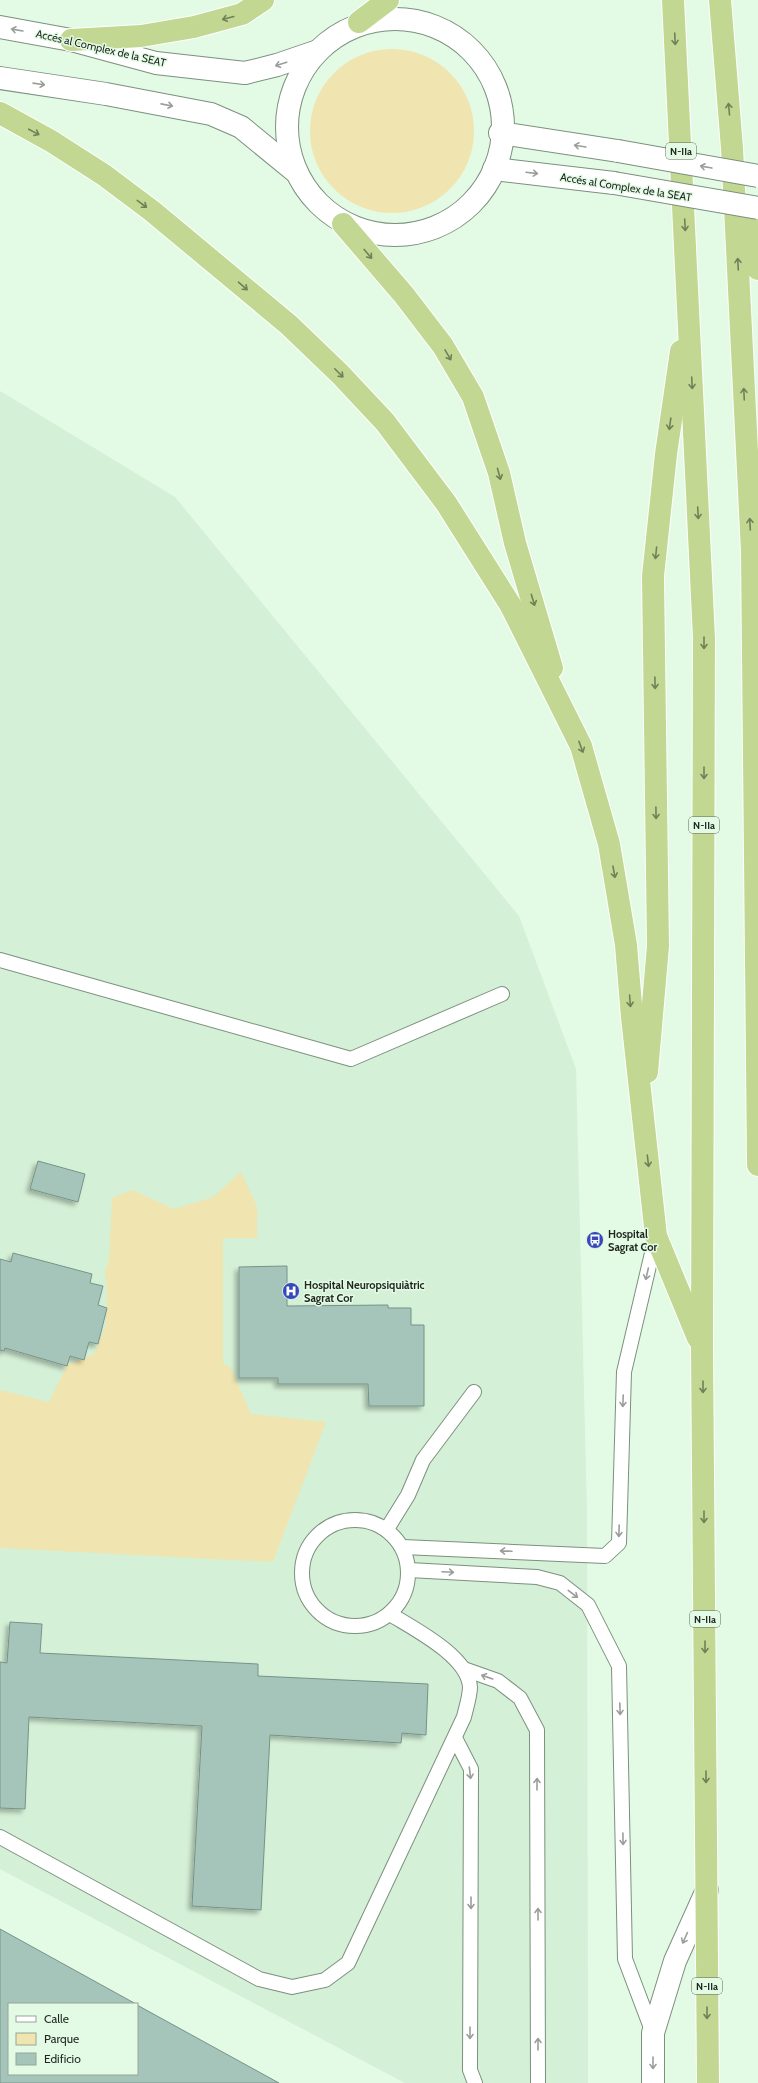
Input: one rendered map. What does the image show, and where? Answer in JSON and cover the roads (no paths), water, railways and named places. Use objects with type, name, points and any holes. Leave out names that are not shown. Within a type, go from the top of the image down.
[{"type":"highway","points":[[70,40],[141,36],[194,27],[242,14],[263,0]]},
{"type":"highway","points":[[360,22],[388,0]]},
{"type":"highway","name":"N-IIa","points":[[673,0],[704,638],[702,1348],[708,2083]]},
{"type":"highway","points":[[720,0],[732,148],[752,552],[758,1165]]},
{"type":"highway","points":[[0,114],[51,141],[104,175],[146,206],[289,325],[340,374],[385,422],[446,503],[511,606],[581,746],[609,844],[626,944],[632,1017],[656,1236],[702,1348]]},
{"type":"highway","points":[[732,148],[758,269]]},
{"type":"highway","points":[[343,224],[404,295],[443,346],[473,397],[499,473],[515,543],[564,712]]},
{"type":"highway","points":[[643,1122],[658,946],[653,576],[666,454],[688,302]]},
{"type":"street","name":"Accés al Complex de la SEAT","points":[[389,16],[432,25],[470,46],[488,69],[499,95],[500,133],[498,151],[494,169],[484,189],[469,206],[451,221],[431,231],[409,236],[386,237],[364,233],[343,224],[323,210],[308,193],[296,172],[291,141],[290,110],[300,80],[318,51],[333,37],[360,22],[389,16]]},
{"type":"street","name":"Accés al Complex de la SEAT","points":[[0,27],[70,40],[156,63],[245,73],[277,65],[318,51]]},
{"type":"street","name":"Accés al Complex de la SEAT","points":[[0,78],[106,94],[210,114],[241,127],[296,172]]},
{"type":"street","points":[[500,133],[618,151],[758,176]]},
{"type":"street","name":"Accés al Complex de la SEAT","points":[[494,169],[614,183],[758,208]]},
{"type":"street","points":[[653,2083],[653,2033],[675,1961],[707,1890]]},
{"type":"lane","points":[[0,960],[351,1059],[502,994]]},
{"type":"lane","points":[[403,1547],[605,1556],[619,1543],[624,1372],[656,1236]]},
{"type":"lane","points":[[387,1529],[408,1495],[423,1460],[474,1392]]},
{"type":"lane","points":[[364,1520],[387,1529],[403,1547],[409,1570],[405,1594],[390,1614],[369,1625],[345,1625],[324,1616],[308,1598],[301,1575],[306,1551],[320,1532],[341,1521],[364,1520]]},
{"type":"lane","points":[[409,1570],[537,1577],[560,1583],[588,1605],[618,1666],[625,1959],[653,2033]]},
{"type":"lane","points":[[0,1837],[259,1979],[292,1987],[325,1980],[348,1963],[464,1717],[470,1686],[464,1669],[451,1654],[390,1614]]},
{"type":"lane","points":[[464,1669],[498,1681],[520,1698],[537,1730],[538,2083]]},
{"type":"lane","points":[[454,1738],[471,1769],[470,2070],[475,2083]]},
{"type":"place","name":"Hospital Sagrat Cor","points":[[595,1240]]},
{"type":"place","name":"Hospital Neuropsiquiàtric Sagrat Cor","points":[[291,1291]]}]
